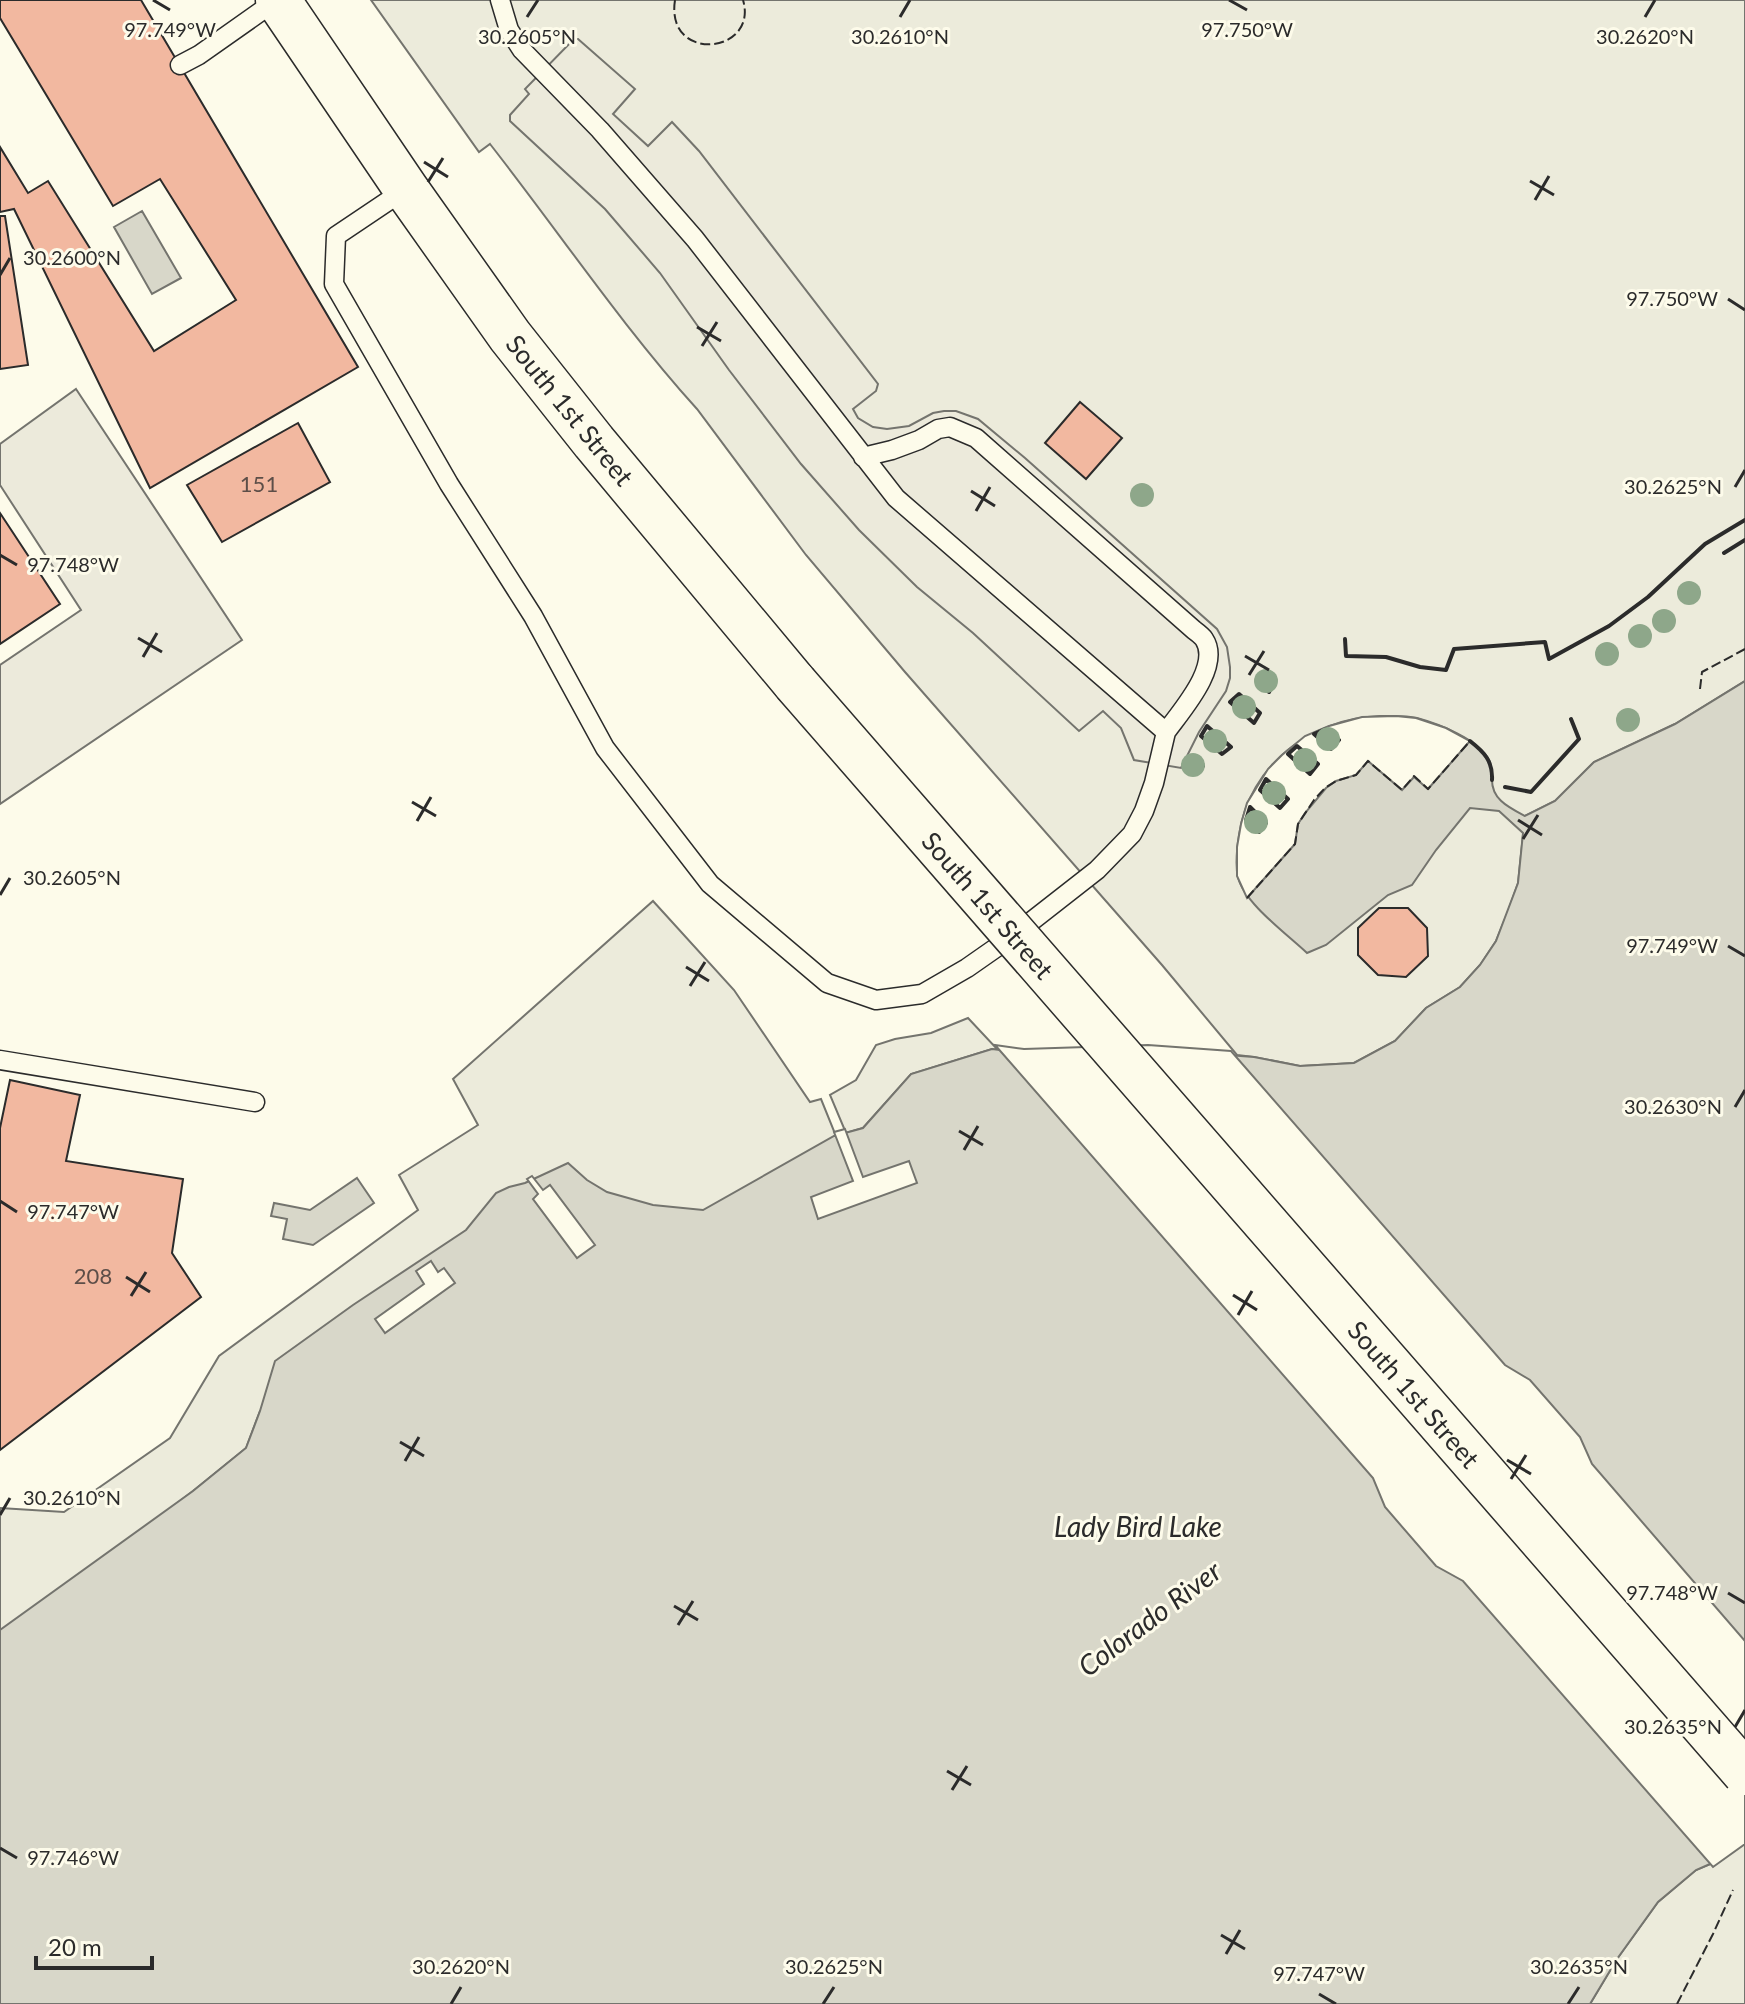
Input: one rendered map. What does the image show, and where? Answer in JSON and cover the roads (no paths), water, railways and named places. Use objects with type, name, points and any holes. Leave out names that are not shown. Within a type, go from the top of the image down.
[{"type":"main road","name":"South 1st Street","points":[[278,0],[510,336],[594,442],[795,683],[1745,1773]]},
{"type":"lane","points":[[180,65],[278,0]]},
{"type":"lane","points":[[500,0],[509,30],[522,50],[600,130],[695,239],[896,498],[1166,732]]},
{"type":"lane","points":[[406,189],[336,236],[334,284],[449,484],[533,616],[605,748],[710,884],[827,983],[876,1000],[922,994],[967,968],[1097,870],[1132,834],[1154,783],[1166,732],[1204,677],[1208,650],[1204,639],[976,438],[950,427],[938,429],[919,440],[863,457]]},
{"type":"lane","points":[[0,1060],[255,1102]]},
{"type":"water","points":[[142,211],[181,278],[152,294],[114,227]]},
{"type":"water","name":"Lady Bird Lake","points":[[1745,681],[1745,1840],[1696,1870],[1658,1902],[1617,1959],[1590,2004],[0,2004],[0,1630],[193,1491],[246,1448],[275,1361],[466,1230],[496,1193],[568,1163],[607,1192],[653,1205],[703,1210],[834,1136],[863,1128],[911,1074],[992,1049],[1024,1053],[1147,1049],[1254,1057],[1300,1066],[1354,1063],[1395,1041],[1426,1008],[1460,987],[1480,965],[1496,941],[1518,883],[1523,833],[1499,811],[1470,808],[1412,885],[1388,895],[1326,945],[1307,953],[1257,907],[1238,877],[1236,862],[1245,810],[1270,767],[1308,736],[1331,726],[1380,716],[1412,717],[1447,728],[1484,752],[1492,769],[1494,792],[1507,806],[1525,816],[1555,801],[1594,762],[1675,724]]},
{"type":"water","points":[[357,1178],[374,1203],[313,1245],[283,1239],[287,1219],[271,1216],[274,1203],[310,1210]]},
{"type":"water label","name":"Colorado River","points":[[1149,1618]]}]
